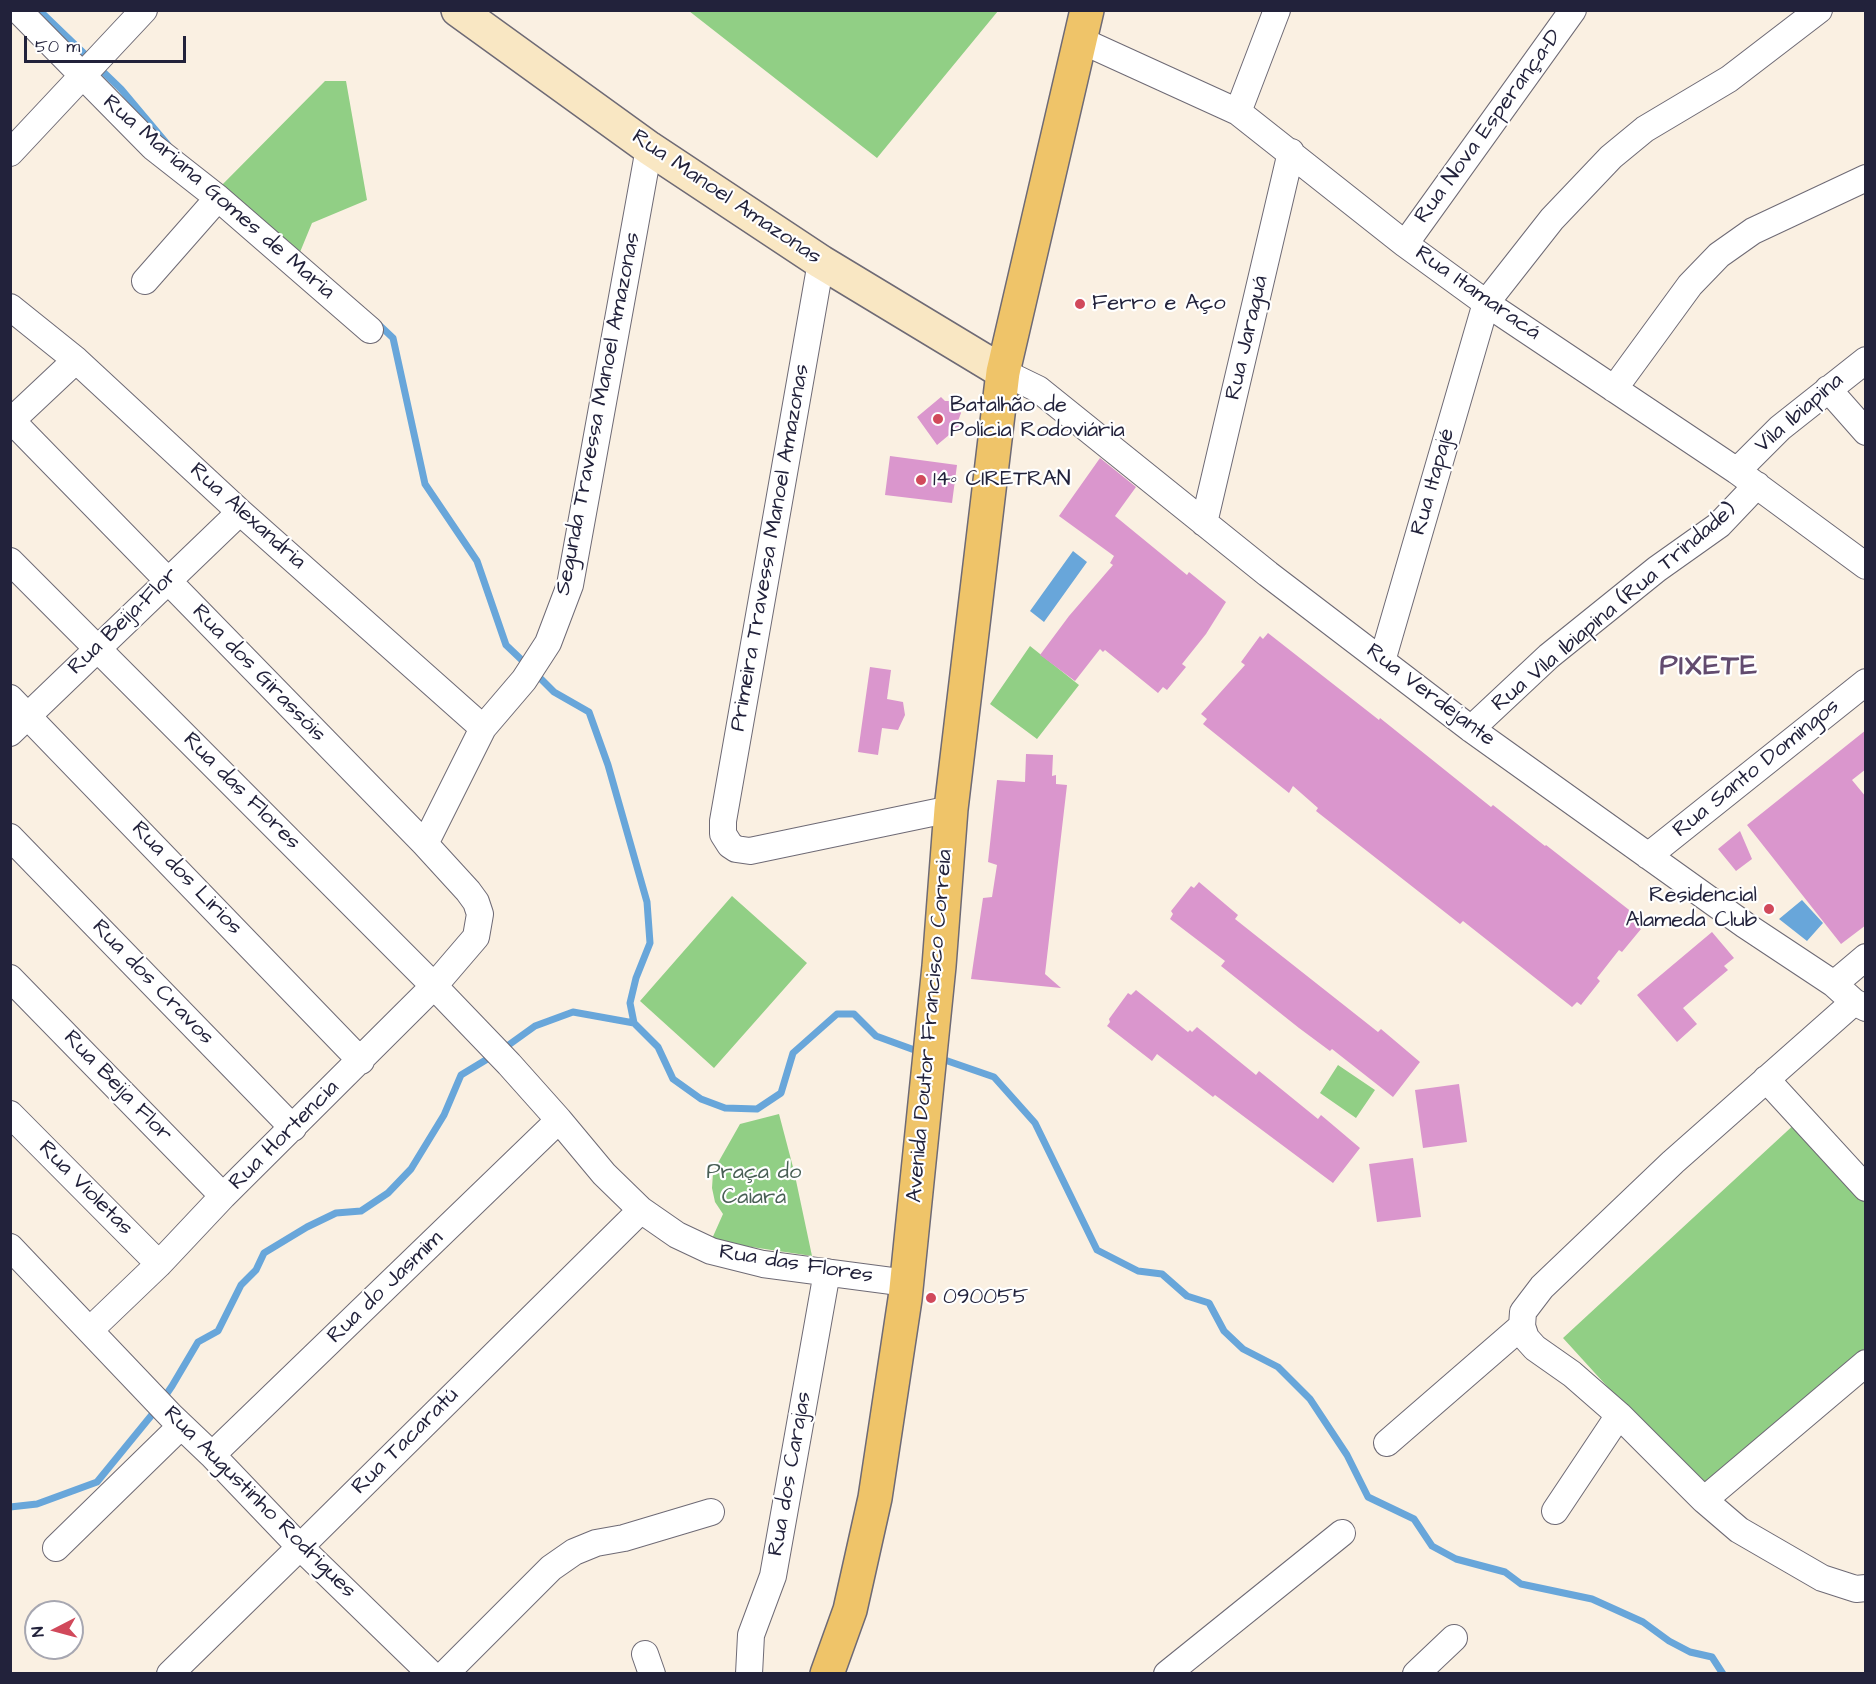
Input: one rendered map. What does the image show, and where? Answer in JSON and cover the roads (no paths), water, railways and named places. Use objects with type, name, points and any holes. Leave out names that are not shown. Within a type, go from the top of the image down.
[{"type":"main road","name":"Rua Manoel Amazonas","points":[[458,10],[649,148],[821,262],[1003,372]]},
{"type":"main road","name":"Avenida Doutor Francisco Correia","points":[[827,1674],[850,1610],[874,1498],[907,1283],[932,1034],[951,809],[1003,372],[1083,26]]},
{"type":"street","name":"Rua Mariana Gomes de Maria","points":[[18,10],[153,147],[218,198],[370,330]]},
{"type":"street","points":[[10,153],[144,10]]},
{"type":"street","points":[[1238,112],[1277,10]]},
{"type":"street","name":"Rua Nova Esperança-D","points":[[1405,244],[1573,10]]},
{"type":"street","points":[[1486,303],[1552,219],[1611,157],[1645,129],[1729,79],[1819,10]]},
{"type":"street","name":"Rua Itamaracá","points":[[1083,26],[1238,112],[1405,244],[1486,303],[1747,478],[1866,566]]},
{"type":"street","name":"Segunda Travessa Manoel Amazonas","points":[[483,728],[531,670],[548,643],[570,585],[649,148]]},
{"type":"street","name":"Rua Jaraguá","points":[[1204,523],[1291,152]]},
{"type":"street","points":[[1614,389],[1690,285],[1719,255],[1753,231],[1866,178]]},
{"type":"street","points":[[145,282],[218,198]]},
{"type":"street","name":"Primeira Travessa Manoel Amazonas","points":[[821,262],[725,810],[723,834],[730,845],[736,849],[750,850],[951,809]]},
{"type":"street","name":"Rua Itapajé","points":[[1382,661],[1486,303]]},
{"type":"street","name":"Rua Alexandria","points":[[10,308],[76,360],[240,512],[483,728]]},
{"type":"street","points":[[11,422],[76,360]]},
{"type":"street","name":"Vila Ibiapina","points":[[1747,478],[1780,428],[1866,360]]},
{"type":"street","name":"Rua Verdejante","points":[[1003,372],[1038,390],[1204,523],[1471,729],[1745,925],[1834,984],[1860,1005]]},
{"type":"street","points":[[1828,389],[1866,432]]},
{"type":"street","name":"Rua dos Girassóis","points":[[11,422],[425,844],[476,902],[480,914],[476,937]]},
{"type":"street","name":"Rua Vila Ibiapina (Rua Trindade)","points":[[1471,729],[1549,656],[1657,569],[1719,525],[1747,478]]},
{"type":"street","name":"Rua Beija-Flor","points":[[16,715],[98,648],[166,580],[240,512]]},
{"type":"street","name":"Rua das Flores","points":[[10,561],[510,1064],[560,1120],[603,1174],[641,1210],[677,1235],[711,1251],[763,1264],[907,1283]]},
{"type":"street","name":"Rua Santo Domingos","points":[[1648,856],[1866,682]]},
{"type":"street","name":"Rua dos Lirios","points":[[16,715],[361,1061]]},
{"type":"street","points":[[425,844],[483,728]]},
{"type":"street","name":"Rua dos Cravos","points":[[10,837],[293,1128]]},
{"type":"street","name":"Rua Hortencia","points":[[90,1330],[361,1061],[434,986],[476,937]]},
{"type":"street","points":[[1834,984],[1866,957]]},
{"type":"street","name":"Rua Beija Flor","points":[[10,978],[223,1196]]},
{"type":"street","points":[[1860,1005],[1766,1079],[1673,1162],[1542,1287],[1523,1312],[1522,1326],[1526,1338],[1535,1348],[1572,1374],[1618,1415],[1704,1500],[1739,1530],[1822,1578],[1856,1589],[1866,1588]]},
{"type":"street","points":[[1766,1079],[1866,1188]]},
{"type":"street","name":"Rua Violetas","points":[[10,1114],[159,1264]]},
{"type":"street","name":"Rua do Jasmim","points":[[212,1455],[560,1120]]},
{"type":"street","name":"Rua Tacaratú","points":[[170,1674],[641,1210]]},
{"type":"street","name":"Rua Augustinho Rodrigues","points":[[10,1247],[300,1547],[431,1674]]},
{"type":"street","name":"Rua dos Carajas","points":[[749,1674],[752,1635],[773,1576],[827,1272]]},
{"type":"street","points":[[1388,1443],[1522,1326]]},
{"type":"street","points":[[1704,1500],[1866,1363]]},
{"type":"street","points":[[1555,1511],[1618,1415]]},
{"type":"street","points":[[56,1548],[176,1421]]},
{"type":"street","points":[[445,1674],[551,1569],[574,1552],[596,1543],[624,1538],[711,1512]]},
{"type":"street","points":[[1167,1674],[1342,1533]]},
{"type":"street","points":[[1416,1674],[1454,1638]]},
{"type":"water","points":[[1073,551],[1087,562],[1044,622],[1030,611]]},
{"type":"water","points":[[1802,900],[1823,923],[1807,941],[1779,919]]},
{"type":"waterway","points":[[39,10],[121,89],[168,145]]},
{"type":"waterway","points":[[375,321],[393,338],[425,484],[477,561],[506,645],[527,665]]},
{"type":"waterway","points":[[535,673],[554,692],[589,712],[608,765],[647,902],[650,943],[636,978],[630,1003],[634,1023],[658,1047],[673,1079],[701,1099],[725,1108],[757,1109],[781,1093],[793,1053],[837,1014],[854,1014],[876,1036],[920,1052]]},
{"type":"waterway","points":[[503,1049],[535,1026],[573,1012],[634,1023]]},
{"type":"waterway","points":[[10,1507],[37,1504],[97,1482],[155,1411],[198,1342],[218,1331],[241,1285],[256,1270],[264,1253],[307,1227],[336,1213],[361,1211],[388,1193],[411,1169],[444,1115],[461,1075],[494,1055]]},
{"type":"waterway","points":[[939,1058],[994,1077],[1035,1123],[1097,1250],[1138,1271],[1162,1274],[1187,1296],[1209,1303],[1224,1331],[1243,1349],[1278,1367],[1310,1399],[1347,1455],[1368,1497],[1414,1519],[1432,1546],[1456,1559],[1505,1572],[1521,1584],[1592,1599],[1643,1622],[1669,1641],[1690,1652],[1712,1657],[1723,1674]]},
{"type":"place","name":"Ferro e Aço","points":[[1080,304]]},
{"type":"place","name":"Batalhão de Polícia Rodoviária","points":[[938,419]]},
{"type":"place","name":"14º CIRETRAN","points":[[921,480]]},
{"type":"place","name":"Residencial Alameda Club","points":[[1769,909]]},
{"type":"place","name":"090055","points":[[931,1298]]},
{"type":"district","name":"PIXETE","points":[[1709,668]]},
{"type":"park label","name":"Praça do Caiará","points":[[754,1186]]}]
